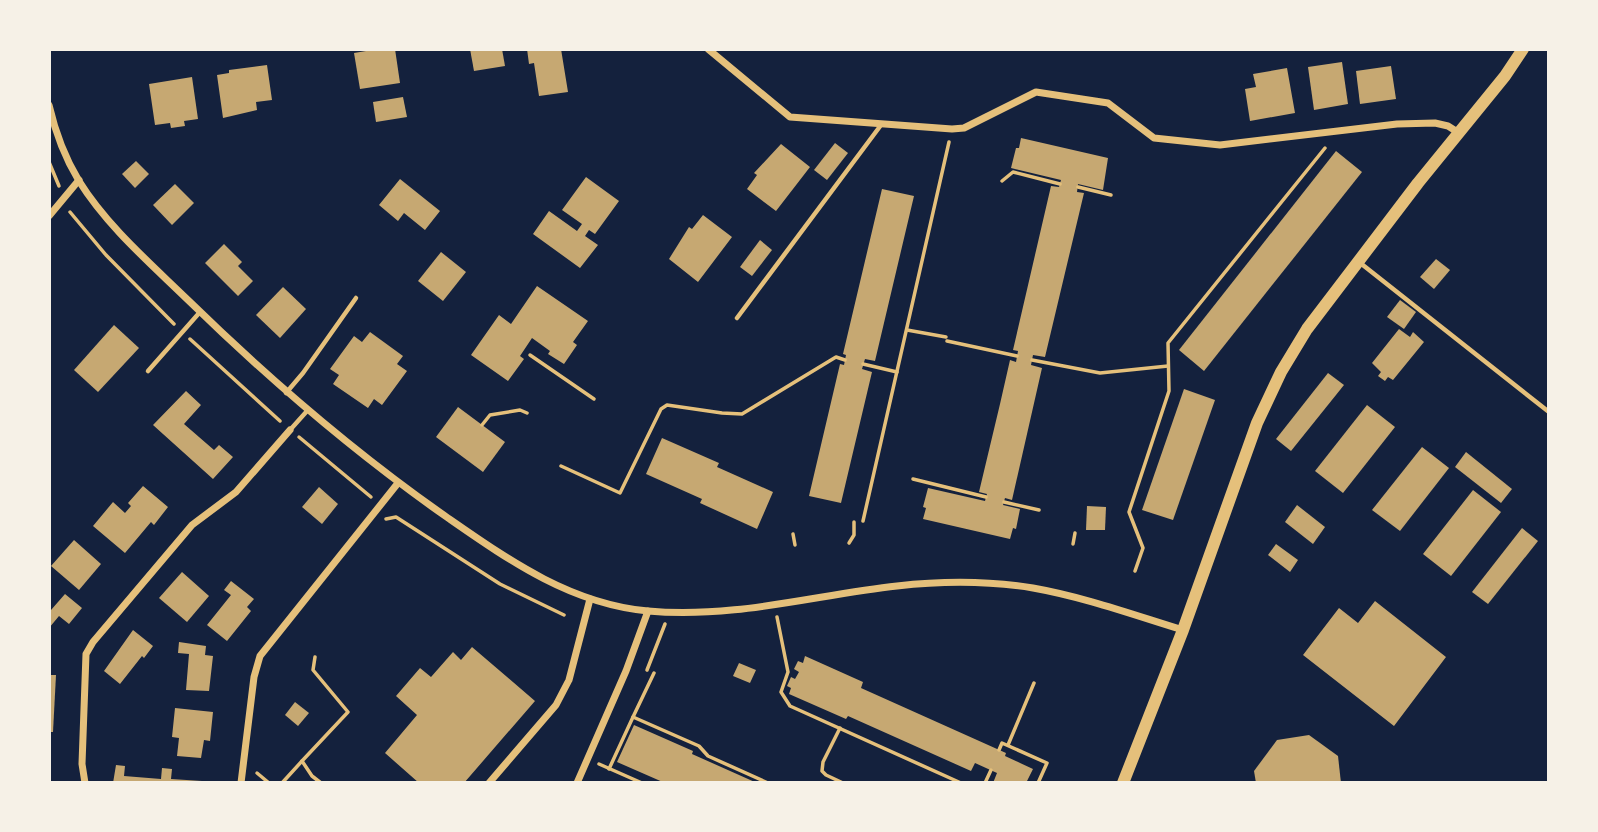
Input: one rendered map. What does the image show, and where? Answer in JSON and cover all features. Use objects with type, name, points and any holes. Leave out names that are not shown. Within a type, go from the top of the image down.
[{"type":"street","points":[[708,49],[790,117],[964,128],[1036,92],[1108,103],[1154,138],[1220,145],[1339,130],[1434,123],[1448,126],[1460,134]]},
{"type":"street","points":[[1123,783],[1183,630],[1257,423],[1281,372],[1307,329],[1523,49]]},
{"type":"street","points":[[49,105],[64,151],[79,180],[125,238],[200,312],[286,393],[398,483],[506,558],[542,579],[590,599],[648,611],[668,612],[774,606],[902,586],[1000,584],[1062,594],[1183,630]]},
{"type":"street","points":[[49,216],[79,180]]},
{"type":"street","points":[[85,783],[82,764],[86,654],[93,642],[192,525],[236,492],[290,430]]},
{"type":"street","points":[[241,783],[254,677],[260,656],[398,483]]},
{"type":"street","points":[[489,783],[556,705],[569,680],[590,599]]},
{"type":"street","points":[[577,783],[626,671],[648,611]]},
{"type":"lane","points":[[737,318],[881,124]]},
{"type":"lane","points":[[1358,261],[1549,412]]},
{"type":"lane","points":[[286,393],[356,298]]},
{"type":"lane","points":[[148,371],[200,312]]},
{"type":"lane","points":[[290,430],[307,411]]},
{"type":"path","points":[[863,522],[952,129]]},
{"type":"path","points":[[1135,571],[1143,548],[1129,512],[1169,391],[1168,343],[1339,130]]},
{"type":"path","points":[[49,162],[71,214],[106,254],[183,332],[290,430],[370,494],[376,512],[381,517],[388,520],[396,517],[500,584],[564,615]]},
{"type":"path","points":[[1002,181],[1013,172],[1060,184]]},
{"type":"path","points":[[1078,187],[1111,195]]},
{"type":"path","points":[[907,330],[1017,356]]},
{"type":"path","points":[[530,355],[594,399]]},
{"type":"path","points":[[561,466],[620,494],[661,409],[667,405],[742,414],[836,357],[845,360]]},
{"type":"path","points":[[1032,360],[1100,373],[1169,366]]},
{"type":"path","points":[[863,364],[897,372]]},
{"type":"path","points":[[482,425],[490,415],[520,410],[527,413]]},
{"type":"path","points":[[913,479],[986,498]]},
{"type":"path","points":[[1003,502],[1039,510]]},
{"type":"path","points":[[849,542],[855,535],[854,522]]},
{"type":"path","points":[[1073,544],[1075,533]]},
{"type":"path","points":[[793,534],[794,545]]},
{"type":"path","points":[[774,606],[788,672],[781,692],[790,706],[961,783]]},
{"type":"path","points":[[646,670],[668,612]]},
{"type":"path","points":[[282,783],[348,712],[313,670],[315,657]]},
{"type":"path","points":[[642,783],[609,769],[654,673]]},
{"type":"path","points":[[1008,746],[1034,683]]},
{"type":"path","points":[[633,717],[699,746],[708,756],[768,783]]},
{"type":"path","points":[[840,728],[823,762],[822,771],[843,783]]},
{"type":"path","points":[[999,750],[1002,743],[1047,763],[1038,783]]},
{"type":"path","points":[[302,761],[312,776],[321,783]]},
{"type":"path","points":[[985,783],[991,770]]},
{"type":"building","points":[[395,49],[400,83],[360,89],[354,53]]},
{"type":"building","points":[[470,49],[502,49],[505,66],[474,71]]},
{"type":"building","points":[[527,49],[561,49],[568,92],[539,96],[534,63],[529,64]]},
{"type":"building","points":[[1342,62],[1348,104],[1314,110],[1308,67]]},
{"type":"building","points":[[267,65],[272,100],[256,102],[257,110],[223,118],[217,75],[229,73],[229,70]]},
{"type":"building","points":[[1391,66],[1396,99],[1360,104],[1356,71]]},
{"type":"building","points":[[1287,68],[1295,113],[1250,121],[1245,89],[1256,87],[1253,74]]},
{"type":"building","points":[[192,77],[198,119],[184,121],[185,126],[171,128],[170,123],[155,125],[149,84]]},
{"type":"building","points":[[403,97],[407,117],[376,122],[373,102]]},
{"type":"building","points":[[1021,138],[1108,158],[1103,190],[1078,184],[1077,192],[1084,193],[1045,357],[1033,355],[1031,365],[1042,368],[1012,500],[1005,498],[1003,505],[1020,509],[1016,529],[1013,528],[1010,539],[923,519],[926,508],[923,507],[928,488],[985,501],[987,494],[979,492],[1010,360],[1016,362],[1018,351],[1013,350],[1051,186],[1059,187],[1061,180],[1011,168]]},
{"type":"building","points":[[835,143],[848,153],[827,180],[814,170]]},
{"type":"building","points":[[781,144],[810,167],[776,211],[747,189],[757,175],[754,173]]},
{"type":"building","points":[[1336,151],[1362,172],[1204,371],[1179,350]]},
{"type":"building","points":[[136,161],[149,174],[135,188],[122,174]]},
{"type":"building","points":[[586,177],[619,201],[595,234],[589,230],[585,236],[598,245],[580,268],[533,234],[549,211],[577,231],[582,224],[562,210]]},
{"type":"building","points":[[400,179],[440,211],[425,230],[404,213],[398,221],[379,205]]},
{"type":"building","points":[[175,184],[194,203],[172,225],[153,205]]},
{"type":"building","points":[[882,189],[914,196],[875,361],[865,359],[862,369],[872,372],[841,503],[809,496],[840,364],[844,365],[846,355],[843,354]]},
{"type":"building","points":[[703,215],[732,237],[698,282],[669,259],[689,227],[692,229]]},
{"type":"building","points":[[760,240],[772,250],[752,276],[740,267]]},
{"type":"building","points":[[224,244],[242,262],[238,266],[253,281],[238,296],[205,263]]},
{"type":"building","points":[[441,252],[466,272],[443,301],[418,281]]},
{"type":"building","points":[[1436,259],[1450,270],[1434,289],[1420,277]]},
{"type":"building","points":[[537,286],[588,321],[573,342],[577,345],[564,364],[548,354],[550,351],[532,338],[520,356],[524,359],[508,381],[471,355],[499,315],[511,324]]},
{"type":"building","points":[[283,287],[306,309],[280,338],[256,315]]},
{"type":"building","points":[[1400,300],[1416,312],[1404,329],[1387,317]]},
{"type":"building","points":[[114,325],[139,348],[98,392],[74,370]]},
{"type":"building","points":[[1399,329],[1410,337],[1413,332],[1424,342],[1393,380],[1388,377],[1385,381],[1378,376],[1381,372],[1372,363]]},
{"type":"building","points":[[370,332],[403,356],[397,364],[407,371],[382,405],[374,399],[368,408],[333,384],[339,375],[330,369],[354,336],[362,342]]},
{"type":"building","points":[[1328,373],[1344,385],[1291,451],[1276,439]]},
{"type":"building","points":[[1184,389],[1215,400],[1173,520],[1142,510]]},
{"type":"building","points":[[186,391],[201,405],[184,424],[214,450],[219,445],[233,457],[213,479],[153,425]]},
{"type":"building","points":[[1367,405],[1395,427],[1343,493],[1315,471]]},
{"type":"building","points":[[458,407],[505,442],[483,472],[436,437]]},
{"type":"building","points":[[662,438],[719,463],[717,467],[773,492],[757,529],[700,503],[702,499],[646,474]]},
{"type":"building","points":[[1422,447],[1449,468],[1400,531],[1372,510]]},
{"type":"building","points":[[1466,452],[1512,489],[1501,503],[1455,467]]},
{"type":"building","points":[[143,486],[168,507],[154,525],[151,522],[125,553],[93,526],[113,502],[125,513],[131,506],[128,503]]},
{"type":"building","points":[[319,487],[338,504],[322,524],[302,507]]},
{"type":"building","points":[[1473,490],[1501,512],[1451,576],[1423,554]]},
{"type":"building","points":[[1297,505],[1325,527],[1313,544],[1285,522]]},
{"type":"building","points":[[1087,506],[1106,507],[1105,530],[1086,530]]},
{"type":"building","points":[[1522,528],[1538,541],[1488,604],[1472,592]]},
{"type":"building","points":[[74,540],[101,564],[79,590],[51,566]]},
{"type":"building","points":[[1276,544],[1298,560],[1290,572],[1268,555]]},
{"type":"building","points":[[182,572],[209,596],[187,622],[159,598]]},
{"type":"building","points":[[231,581],[254,599],[247,607],[251,611],[227,641],[207,625],[231,595],[224,590]]},
{"type":"building","points":[[65,594],[82,608],[69,624],[59,616],[49,628],[49,608],[51,610]]},
{"type":"building","points":[[1375,601],[1446,657],[1394,726],[1303,655],[1339,608],[1358,623]]},
{"type":"building","points":[[133,630],[153,646],[120,684],[104,671]]},
{"type":"building","points":[[179,642],[206,646],[205,655],[213,656],[209,691],[186,690],[189,654],[178,653]]},
{"type":"building","points":[[472,647],[535,701],[464,783],[419,783],[385,753],[417,715],[396,696],[420,668],[431,677],[453,652],[461,660]]},
{"type":"building","points":[[805,656],[863,682],[861,688],[1006,753],[1005,756],[1033,769],[1026,783],[993,783],[997,773],[975,763],[971,771],[848,716],[846,719],[789,694],[791,688],[787,686],[791,677],[795,679],[799,672],[794,669],[798,661],[803,663]]},
{"type":"building","points":[[739,663],[756,670],[750,683],[733,676]]},
{"type":"building","points":[[49,675],[56,675],[53,732],[49,732]]},
{"type":"building","points":[[295,702],[309,713],[298,726],[285,715]]},
{"type":"building","points":[[175,708],[213,712],[210,741],[204,740],[201,758],[177,756],[179,738],[172,737]]},
{"type":"building","points":[[634,725],[757,783],[665,783],[617,762]]},
{"type":"building","points":[[1309,735],[1338,756],[1341,783],[1256,783],[1254,771],[1277,740]]},
{"type":"building","points":[[116,765],[125,766],[124,776],[161,779],[162,768],[172,769],[171,779],[202,783],[113,783]]}]
